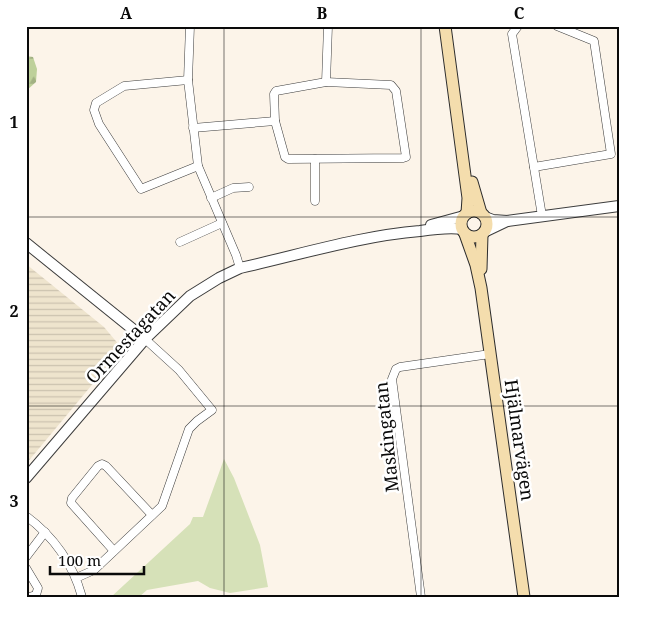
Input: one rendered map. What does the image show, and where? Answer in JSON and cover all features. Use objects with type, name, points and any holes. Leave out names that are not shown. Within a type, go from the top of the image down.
[{"type":"main road","points":[[445,26],[468,198],[465,215],[461,222],[464,232],[474,237],[483,234],[487,226],[462,150]]},
{"type":"main road","points":[[465,215],[474,211],[483,215]]},
{"type":"main road","name":"Hjälmarvägen","points":[[464,232],[476,264],[481,288],[524,597]]},
{"type":"main road","name":"Hjälmarvägen","points":[[481,288],[483,234]]},
{"type":"street","points":[[190,26],[188,80],[198,166],[236,254],[240,268]]},
{"type":"street","points":[[326,82],[328,26]]},
{"type":"street","points":[[518,26],[512,34],[542,216]]},
{"type":"street","points":[[534,167],[611,154],[594,41],[557,26]]},
{"type":"street","points":[[188,80],[124,86],[96,103],[94,110],[100,124],[141,189],[146,189],[198,166]]},
{"type":"street","points":[[326,82],[391,85],[396,91],[406,156],[404,158],[374,159],[285,157],[275,121],[274,94],[276,92],[326,82]]},
{"type":"street","points":[[193,128],[275,121]]},
{"type":"street","points":[[315,159],[315,201]]},
{"type":"street","points":[[211,198],[233,188],[250,187]]},
{"type":"street","points":[[483,215],[493,220],[508,221],[619,206]]},
{"type":"street","name":"Ormestagatan","points":[[26,478],[145,339],[190,296],[219,278],[240,268],[403,232],[465,215]]},
{"type":"street","points":[[483,234],[508,221]]},
{"type":"street","points":[[180,242],[222,223]]},
{"type":"street","name":"Ormestagatan","points":[[403,232],[450,228],[464,232]]},
{"type":"street","points":[[26,243],[145,339],[179,370],[212,410],[189,428],[163,504],[92,572],[76,578]]},
{"type":"street","name":"Maskingatan","points":[[421,597],[392,378],[396,369],[400,367],[490,354]]},
{"type":"street","points":[[114,551],[70,503],[98,466],[102,464],[106,466],[152,515]]},
{"type":"street","points":[[26,516],[45,532],[66,558],[76,578],[82,597]]},
{"type":"street","points":[[26,557],[45,532]]},
{"type":"street","points":[[26,568],[38,588],[36,595],[29,597]]},
{"type":"shaded area","points":[[26,264],[104,327],[120,346],[116,356],[26,464]]},
{"type":"green space","points":[[26,56],[33,57],[37,69],[36,82],[26,91]]},
{"type":"green space","points":[[224,459],[234,478],[260,545],[268,587],[230,593],[210,588],[198,581],[147,590],[139,597],[111,597],[190,524],[193,517],[203,517]]}]
